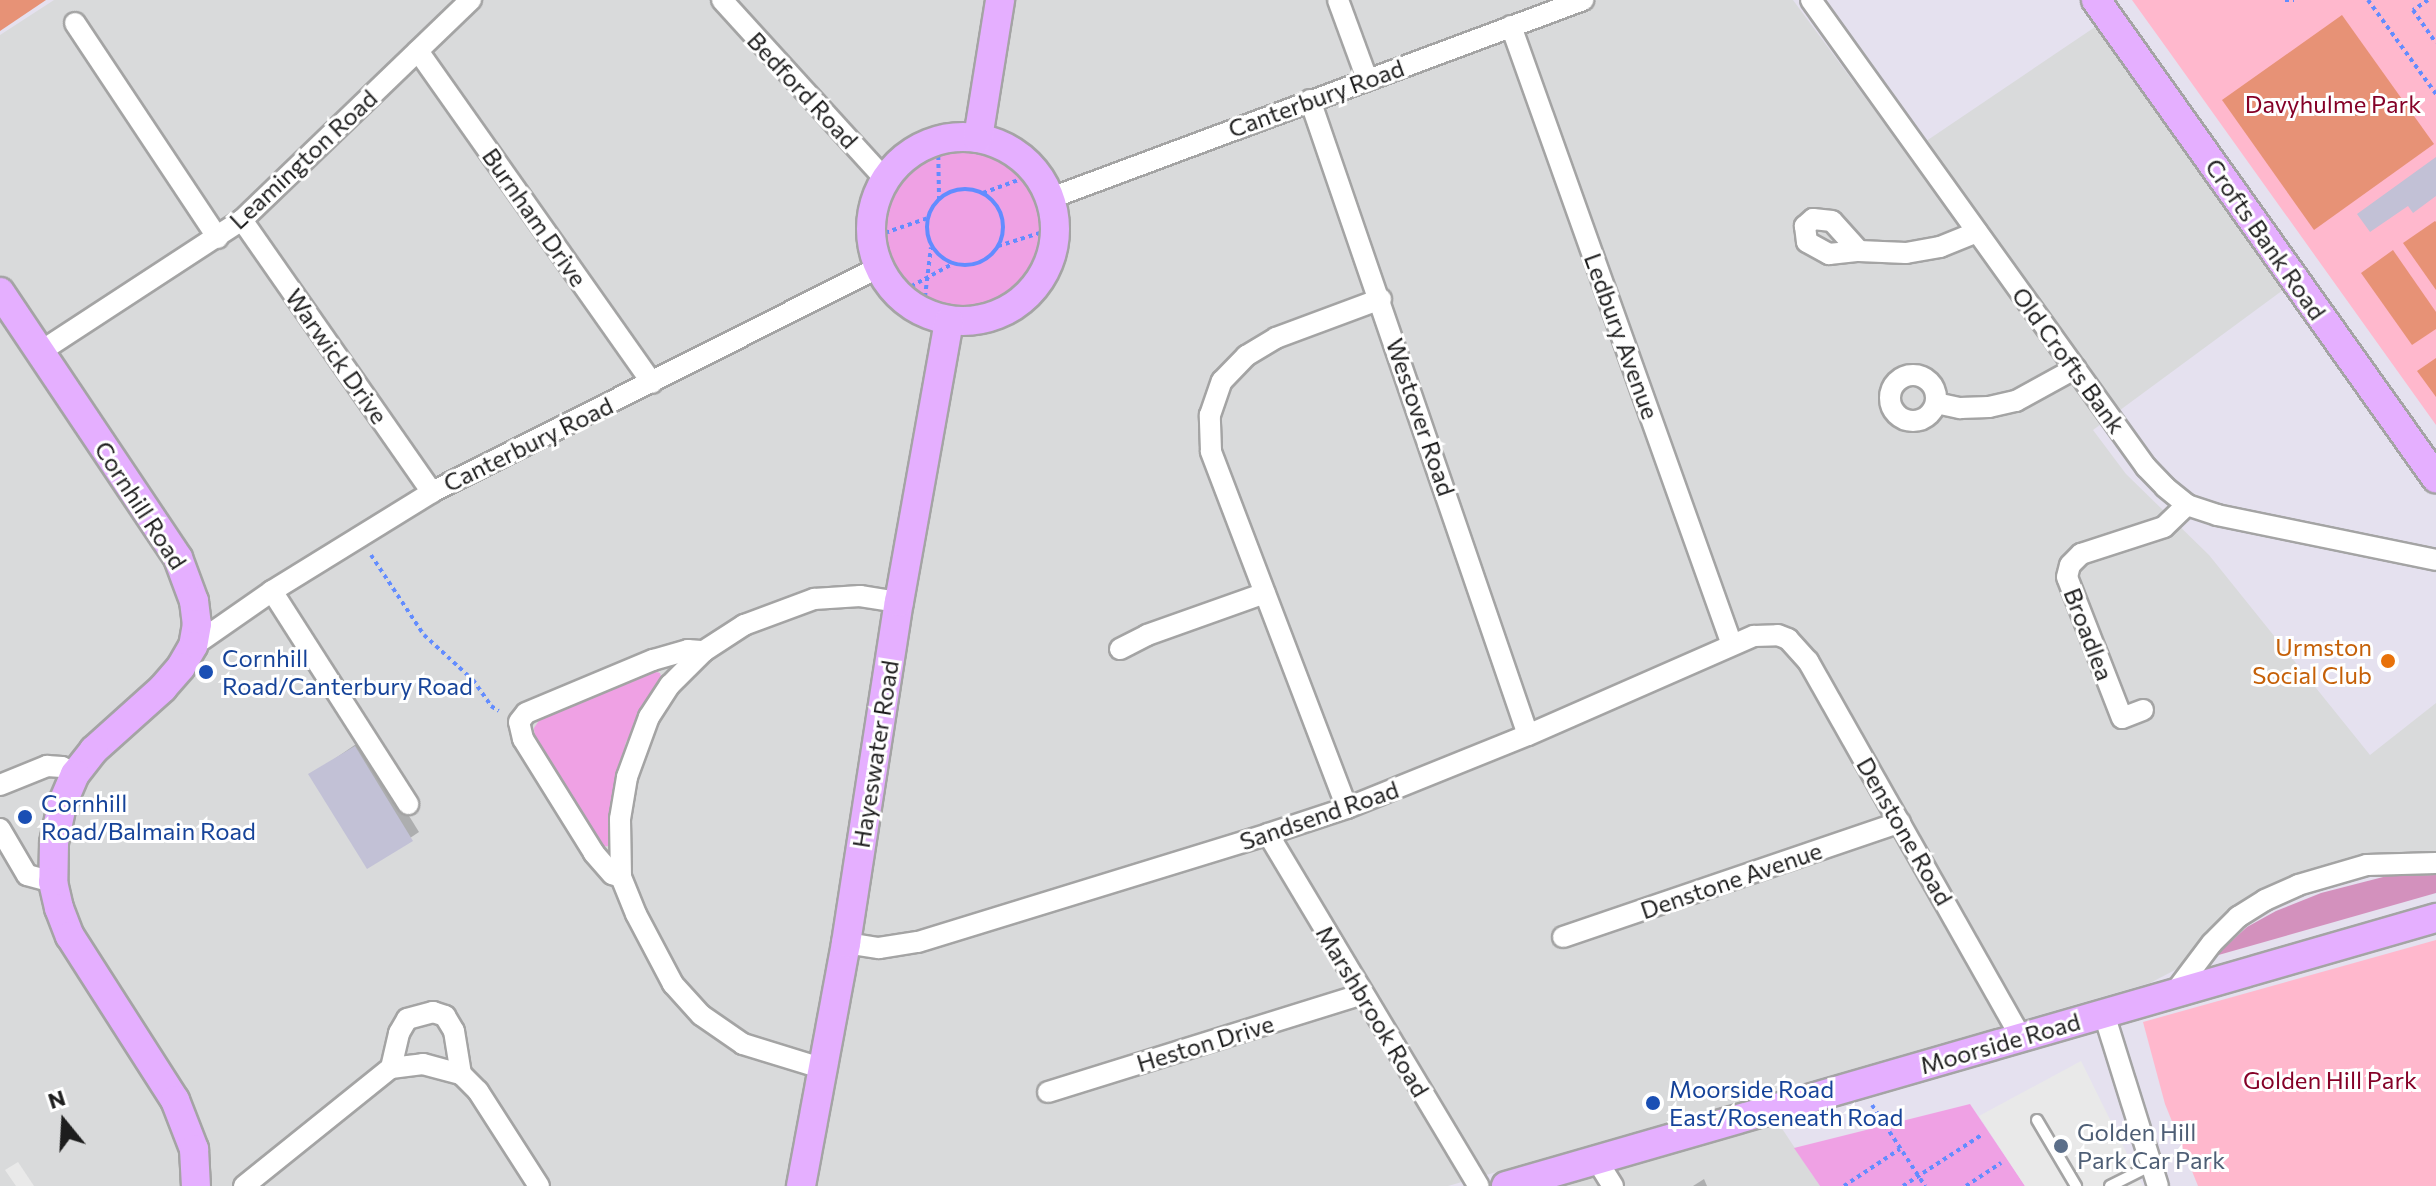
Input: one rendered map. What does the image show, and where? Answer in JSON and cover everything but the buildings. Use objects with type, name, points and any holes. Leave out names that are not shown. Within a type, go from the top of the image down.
[{"type":"main road","points":[[978,138],[1000,0]]},
{"type":"main road","name":"Crofts Bank Road","points":[[2096,0],[2436,478]]},
{"type":"main road","points":[[978,138],[1010,150],[1037,173],[1051,198],[1056,228],[1053,254],[1042,278],[1024,299],[989,317],[936,317],[897,294],[878,268],[870,238],[873,207],[885,179],[899,162],[938,140],[978,138]]},
{"type":"main road","name":"Cornhill Road","points":[[0,292],[178,558],[194,601],[197,624],[193,646]]},
{"type":"main road","name":"Hayeswater Road","points":[[801,1186],[846,943],[899,602],[936,317]]},
{"type":"main road","points":[[193,646],[163,688],[94,750],[75,774],[62,805],[54,843],[53,882],[70,936],[175,1100],[194,1149],[196,1186]]},
{"type":"main road","name":"Moorside Road","points":[[1506,1186],[2436,918]]},
{"type":"street","name":"Leamington Road","points":[[40,352],[242,220],[471,0]]},
{"type":"street","name":"Bedford Road","points":[[722,0],[885,179]]},
{"type":"street","points":[[1338,0],[1367,79]]},
{"type":"street","name":"Canterbury Road","points":[[1051,198],[1583,0]]},
{"type":"street","name":"Old Crofts Bank","points":[[1811,0],[2146,467],[2187,505],[2217,515],[2436,560]]},
{"type":"street","points":[[75,23],[218,238]]},
{"type":"street","name":"Ledbury Avenue","points":[[1511,26],[1732,645]]},
{"type":"street","name":"Burnham Drive","points":[[418,51],[652,383]]},
{"type":"street","name":"Westover Road","points":[[1310,100],[1381,299],[1528,735]]},
{"type":"street","name":"Warwick Drive","points":[[242,220],[432,492]]},
{"type":"street","points":[[1859,251],[1906,253],[1940,247],[1977,232]]},
{"type":"street","name":"Canterbury Road","points":[[193,646],[272,591],[432,492],[878,268]]},
{"type":"street","points":[[1347,808],[1211,451],[1210,415],[1222,381],[1246,356],[1276,338],[1381,299]]},
{"type":"street","points":[[1936,403],[1960,408],[1989,407],[2016,401],[2076,368]]},
{"type":"street","name":"Broadlea","points":[[2143,710],[2122,718],[2067,577],[2070,565],[2081,554],[2164,527],[2187,505]]},
{"type":"street","points":[[272,591],[408,804]]},
{"type":"street","points":[[1120,649],[1147,635],[1265,593]]},
{"type":"street","points":[[821,1068],[743,1044],[701,1015],[662,966],[621,877],[620,819],[627,777],[638,741],[670,685],[704,651],[744,625],[814,599],[860,596],[899,602]]},
{"type":"street","name":"Sandsend Road","points":[[846,943],[879,948],[918,942],[1347,808],[1528,735],[1754,636],[1778,635]]},
{"type":"street","name":"Denstone Road","points":[[1778,635],[1788,639],[1808,661],[2021,1037]]},
{"type":"street","points":[[621,877],[612,874],[594,853],[523,739],[519,722],[526,713],[653,660],[688,650],[704,651]]},
{"type":"street","points":[[0,785],[47,766],[62,767],[75,774]]},
{"type":"street","name":"Denstone Avenue","points":[[1563,937],[1900,822]]},
{"type":"street","points":[[0,829],[27,875],[53,882]]},
{"type":"street","name":"Marshbrook Road","points":[[1268,834],[1479,1186]]},
{"type":"street","points":[[2172,996],[2212,943],[2238,917],[2265,900],[2298,885],[2367,865],[2436,863]]},
{"type":"street","name":"Heston Drive","points":[[1048,1092],[1362,994]]},
{"type":"street","points":[[391,1068],[399,1033],[407,1019],[433,1012],[445,1016],[454,1031],[461,1074]]},
{"type":"street","points":[[2104,1014],[2158,1186]]},
{"type":"street","points":[[244,1186],[391,1068],[423,1064],[461,1074],[478,1091],[539,1186]]},
{"type":"street","points":[[1596,1159],[1613,1186]]},
{"type":"lane","points":[[2037,1120],[2076,1186]]},
{"type":"lane","points":[[2110,1186],[2150,1166]]},
{"type":"path","points":[[2285,0],[2294,0]]},
{"type":"path","points":[[2368,0],[2436,94]]},
{"type":"path","points":[[2428,0],[2413,10],[2436,43]]},
{"type":"path","points":[[870,238],[928,218],[939,200],[938,140]]},
{"type":"path","points":[[939,200],[960,190],[982,193],[1037,173]]},
{"type":"path","points":[[982,193],[999,210],[1003,222],[998,246]]},
{"type":"path","points":[[928,218],[932,245],[928,277],[936,317]]},
{"type":"path","points":[[897,294],[954,263],[979,262],[998,246],[1056,228]]},
{"type":"path","points":[[932,245],[954,263]]},
{"type":"path","points":[[359,536],[424,635],[473,680],[491,706],[519,722]]},
{"type":"path","points":[[1858,1083],[1925,1186]]},
{"type":"path","points":[[1903,1186],[1983,1134]]},
{"type":"path","points":[[1844,1186],[1900,1149]]},
{"type":"path","points":[[1966,1186],[2001,1163]]},
{"type":"shaded area","points":[[54,0],[1793,0],[1907,154],[2095,27],[2283,290],[2093,430],[2126,474],[2209,555],[2370,755],[2436,703],[2436,855],[2361,861],[2203,940],[2177,969],[2150,983],[1448,1186],[0,1186],[0,35]]},
{"type":"shaded area","points":[[963,152],[993,158],[1018,175],[1035,200],[1041,230],[1035,260],[1018,285],[993,302],[963,308],[933,302],[908,285],[891,260],[885,230],[891,200],[908,175],[933,158]]},
{"type":"shaded area","points":[[653,671],[660,673],[662,680],[626,742],[610,805],[609,846],[601,847],[535,743],[534,728],[542,716]]},
{"type":"shaded area","points":[[2436,875],[2436,893],[2215,956],[2247,927],[2276,911],[2321,893],[2387,876]]},
{"type":"shaded area","name":"Golden Hill Park Car Park","points":[[2081,1061],[2143,1186],[2025,1186],[1979,1116]]},
{"type":"shaded area","points":[[1970,1104],[2025,1186],[1820,1186],[1794,1148]]},
{"type":"shaded area","points":[[1779,1124],[1820,1186],[1557,1186]]},
{"type":"shaded area","points":[[18,1162],[34,1186],[16,1186],[5,1170]]},
{"type":"green space","points":[[0,0],[46,0],[0,31]]},
{"type":"green space","name":"Davyhulme Park","points":[[2132,0],[2436,0],[2436,425],[2168,50]]},
{"type":"green space","points":[[2342,15],[2434,144],[2314,230],[2222,100]]},
{"type":"green space","points":[[2436,222],[2436,290],[2403,243]]},
{"type":"green space","points":[[2393,250],[2436,312],[2436,329],[2412,345],[2361,273]]},
{"type":"green space","points":[[2436,358],[2436,397],[2417,371]]},
{"type":"green space","name":"Golden Hill Park","points":[[2436,940],[2436,1186],[2198,1186],[2165,1104],[2143,1022]]},
{"type":"place","name":"Urmston Social Club","points":[[2388,661]]},
{"type":"place","name":"Cornhill Road/Canterbury Road","points":[[206,672]]},
{"type":"place","name":"Cornhill Road/Balmain Road","points":[[25,817]]},
{"type":"place","name":"Moorside Road East/Roseneath Road","points":[[1653,1103]]},
{"type":"place","name":"Golden Hill Park Car Park","points":[[2061,1146]]}]
